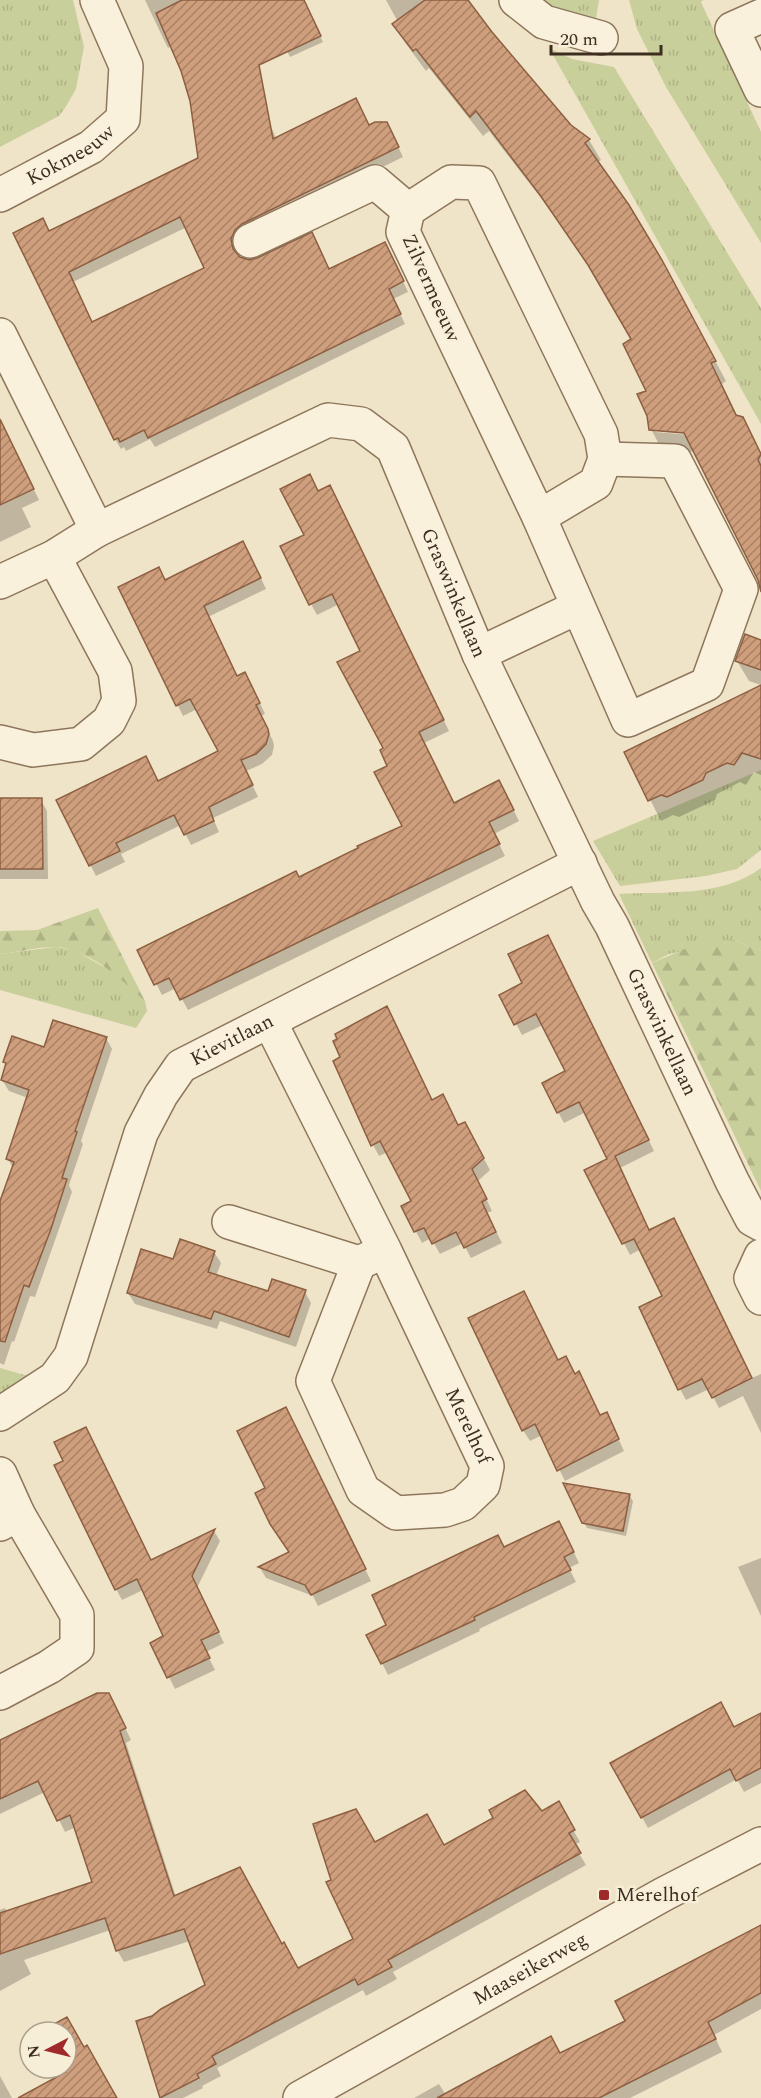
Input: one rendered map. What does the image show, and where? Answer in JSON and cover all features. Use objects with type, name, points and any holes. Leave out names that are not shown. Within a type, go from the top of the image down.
[{"type":"street","points":[[516,0],[544,22],[601,38]]},
{"type":"street","name":"Kokmeeuw","points":[[0,195],[91,147],[123,119],[126,66],[108,4]]},
{"type":"street","points":[[747,22],[761,90]]},
{"type":"street","points":[[250,241],[375,182],[408,210]]},
{"type":"street","name":"Zilvermeeuw","points":[[452,182],[478,183],[601,434],[605,459],[675,461],[741,589],[707,684],[628,720],[539,517],[403,232],[408,210],[452,182]]},
{"type":"street","points":[[0,335],[97,530]]},
{"type":"street","name":"Graswinkellaan","points":[[0,582],[54,557],[97,530],[328,420],[361,424],[393,448],[479,654],[612,926],[732,1181],[752,1219],[761,1224]]},
{"type":"street","points":[[539,517],[596,483],[605,459]]},
{"type":"street","points":[[0,742],[33,750],[81,744],[109,721],[119,701],[115,670],[54,557]]},
{"type":"street","points":[[479,654],[579,608]]},
{"type":"street","name":"Kievitlaan","points":[[0,1414],[55,1378],[71,1356],[141,1132],[161,1095],[181,1066],[580,863]]},
{"type":"street","name":"Merelhof","points":[[270,1022],[372,1257],[487,1467],[483,1485],[463,1504],[445,1510],[396,1513],[363,1490],[313,1381],[372,1257]]},
{"type":"street","points":[[229,1222],[372,1257]]},
{"type":"street","points":[[761,1256],[751,1278],[761,1298]]},
{"type":"street","points":[[0,1474],[9,1519],[77,1615],[77,1648],[49,1667],[0,1693]]},
{"type":"street","name":"Maaseikerweg","points":[[300,2098],[664,1894],[761,1844]]},
{"type":"green space","points":[[0,0],[73,0],[84,47],[76,89],[59,116],[0,147]]},
{"type":"green space","points":[[536,0],[599,0],[594,31]]},
{"type":"green space","points":[[629,0],[703,0],[701,2],[761,132],[761,243],[666,87],[637,29]]},
{"type":"green space","points":[[549,48],[572,59],[614,67],[761,308],[761,424]]},
{"type":"green space","points":[[761,770],[761,850],[737,869],[706,876],[620,886],[593,841]]},
{"type":"green space","points":[[761,868],[761,951],[734,940],[669,954],[652,963],[619,894],[711,889],[745,878]]},
{"type":"green space","points":[[98,908],[145,1001],[104,966],[80,953],[48,947],[0,954],[0,931],[37,930]]},
{"type":"green space","points":[[734,940],[761,951],[761,1191],[652,963],[701,942]]},
{"type":"green space","points":[[55,947],[75,950],[117,975],[145,1001],[147,1011],[136,1028],[0,990],[0,954]]},
{"type":"green space","points":[[0,1368],[28,1376],[0,1395]]},
{"type":"building","points":[[182,0],[304,0],[321,36],[259,65],[273,139],[356,98],[369,125],[375,122],[387,122],[399,147],[242,224],[235,230],[231,239],[233,249],[240,257],[249,260],[312,232],[329,269],[385,242],[404,281],[389,289],[401,314],[148,438],[144,430],[120,442],[118,438],[114,440],[13,233],[43,218],[49,231],[198,158],[190,101],[181,71],[156,13]],"holes":[[[180,217],[204,268],[92,322],[69,272]]]},
{"type":"building","points":[[425,0],[468,0],[492,32],[571,125],[590,139],[585,143],[629,205],[662,260],[716,361],[711,363],[736,415],[743,417],[761,454],[758,460],[761,466],[761,592],[758,580],[684,433],[649,430],[647,416],[637,394],[646,391],[623,344],[631,339],[588,265],[540,195],[476,111],[470,117],[416,49],[413,51],[392,24]]},
{"type":"building","points":[[0,419],[34,489],[0,505]]},
{"type":"building","points":[[310,474],[318,491],[330,485],[444,720],[419,732],[454,803],[499,780],[514,810],[489,822],[500,844],[180,1000],[169,978],[154,985],[137,950],[296,871],[299,877],[358,848],[357,846],[402,826],[374,772],[387,766],[380,750],[383,748],[337,662],[360,651],[332,594],[309,605],[280,546],[304,535],[280,489]]},
{"type":"building","points":[[243,541],[261,578],[204,606],[237,676],[245,672],[260,703],[256,705],[268,729],[266,744],[256,754],[241,760],[253,785],[209,807],[214,821],[184,835],[174,815],[116,843],[120,851],[89,866],[56,800],[146,756],[158,781],[218,751],[190,699],[176,706],[118,587],[159,567],[165,580]]},
{"type":"building","points":[[745,634],[761,640],[761,670],[735,661]]},
{"type":"building","points":[[761,685],[761,759],[742,753],[734,765],[727,763],[706,773],[703,780],[667,797],[661,795],[648,801],[624,752]]},
{"type":"building","points":[[0,798],[42,798],[43,869],[0,869]]},
{"type":"building","points":[[548,935],[649,1140],[615,1156],[649,1230],[674,1218],[752,1378],[712,1398],[702,1379],[678,1390],[639,1307],[662,1296],[634,1239],[622,1244],[584,1170],[607,1159],[579,1102],[557,1113],[542,1083],[565,1071],[536,1014],[514,1025],[499,995],[522,983],[508,954]]},
{"type":"building","points":[[387,1006],[432,1100],[443,1094],[458,1125],[465,1122],[484,1158],[472,1169],[487,1199],[482,1202],[496,1232],[464,1248],[456,1232],[432,1244],[424,1228],[414,1232],[401,1206],[411,1201],[380,1141],[371,1146],[333,1061],[340,1057],[333,1041],[337,1039],[335,1034]]},
{"type":"building","points":[[53,1020],[107,1037],[75,1131],[77,1132],[62,1178],[67,1179],[51,1229],[29,1287],[24,1285],[5,1342],[0,1341],[0,1201],[14,1162],[6,1159],[29,1090],[1,1080],[6,1063],[3,1062],[12,1036],[44,1047]]},
{"type":"building","points":[[180,1239],[215,1251],[208,1272],[268,1291],[272,1279],[306,1290],[289,1337],[214,1311],[211,1319],[127,1293],[141,1249],[173,1259]]},
{"type":"building","points":[[524,1291],[558,1360],[566,1356],[575,1374],[579,1371],[600,1415],[607,1412],[619,1439],[557,1471],[535,1424],[522,1431],[468,1318]]},
{"type":"building","points":[[286,1407],[366,1569],[311,1595],[305,1585],[258,1567],[289,1552],[270,1524],[255,1493],[265,1488],[237,1431]]},
{"type":"building","points":[[86,1427],[151,1560],[215,1529],[192,1576],[219,1632],[201,1640],[210,1658],[167,1678],[150,1643],[163,1636],[137,1579],[115,1590],[54,1465],[63,1461],[54,1442]]},
{"type":"building","points":[[563,1483],[630,1494],[623,1531],[582,1523]]},
{"type":"building","points":[[559,1521],[574,1552],[564,1557],[571,1570],[474,1617],[475,1620],[381,1664],[366,1635],[386,1625],[372,1595],[498,1535],[504,1547]]},
{"type":"building","points":[[97,1693],[109,1693],[126,1728],[120,1731],[174,1896],[240,1867],[282,1944],[284,1942],[298,1968],[353,1939],[326,1882],[331,1880],[313,1824],[356,1809],[375,1842],[427,1814],[444,1845],[493,1818],[489,1810],[525,1790],[542,1811],[559,1801],[575,1830],[569,1833],[581,1853],[388,1960],[392,1967],[358,1985],[355,1979],[212,2056],[216,2064],[197,2074],[199,2078],[160,2098],[136,2021],[152,2016],[205,1985],[184,1929],[116,1951],[105,1918],[0,1954],[0,1913],[92,1882],[70,1815],[57,1821],[38,1781],[0,1799],[0,1740]]},
{"type":"building","points":[[721,1702],[734,1727],[761,1713],[761,1768],[736,1781],[730,1769],[641,1818],[610,1763]]},
{"type":"building","points":[[761,1925],[761,1993],[708,2022],[716,2039],[599,2098],[437,2098],[551,2036],[560,2053],[625,2021],[615,2001]]},
{"type":"building","points":[[78,2036],[84,2047],[87,2045],[117,2098],[18,2098],[51,2080],[78,2080]]},
{"type":"place","name":"Merelhof","points":[[604,1895]]}]
